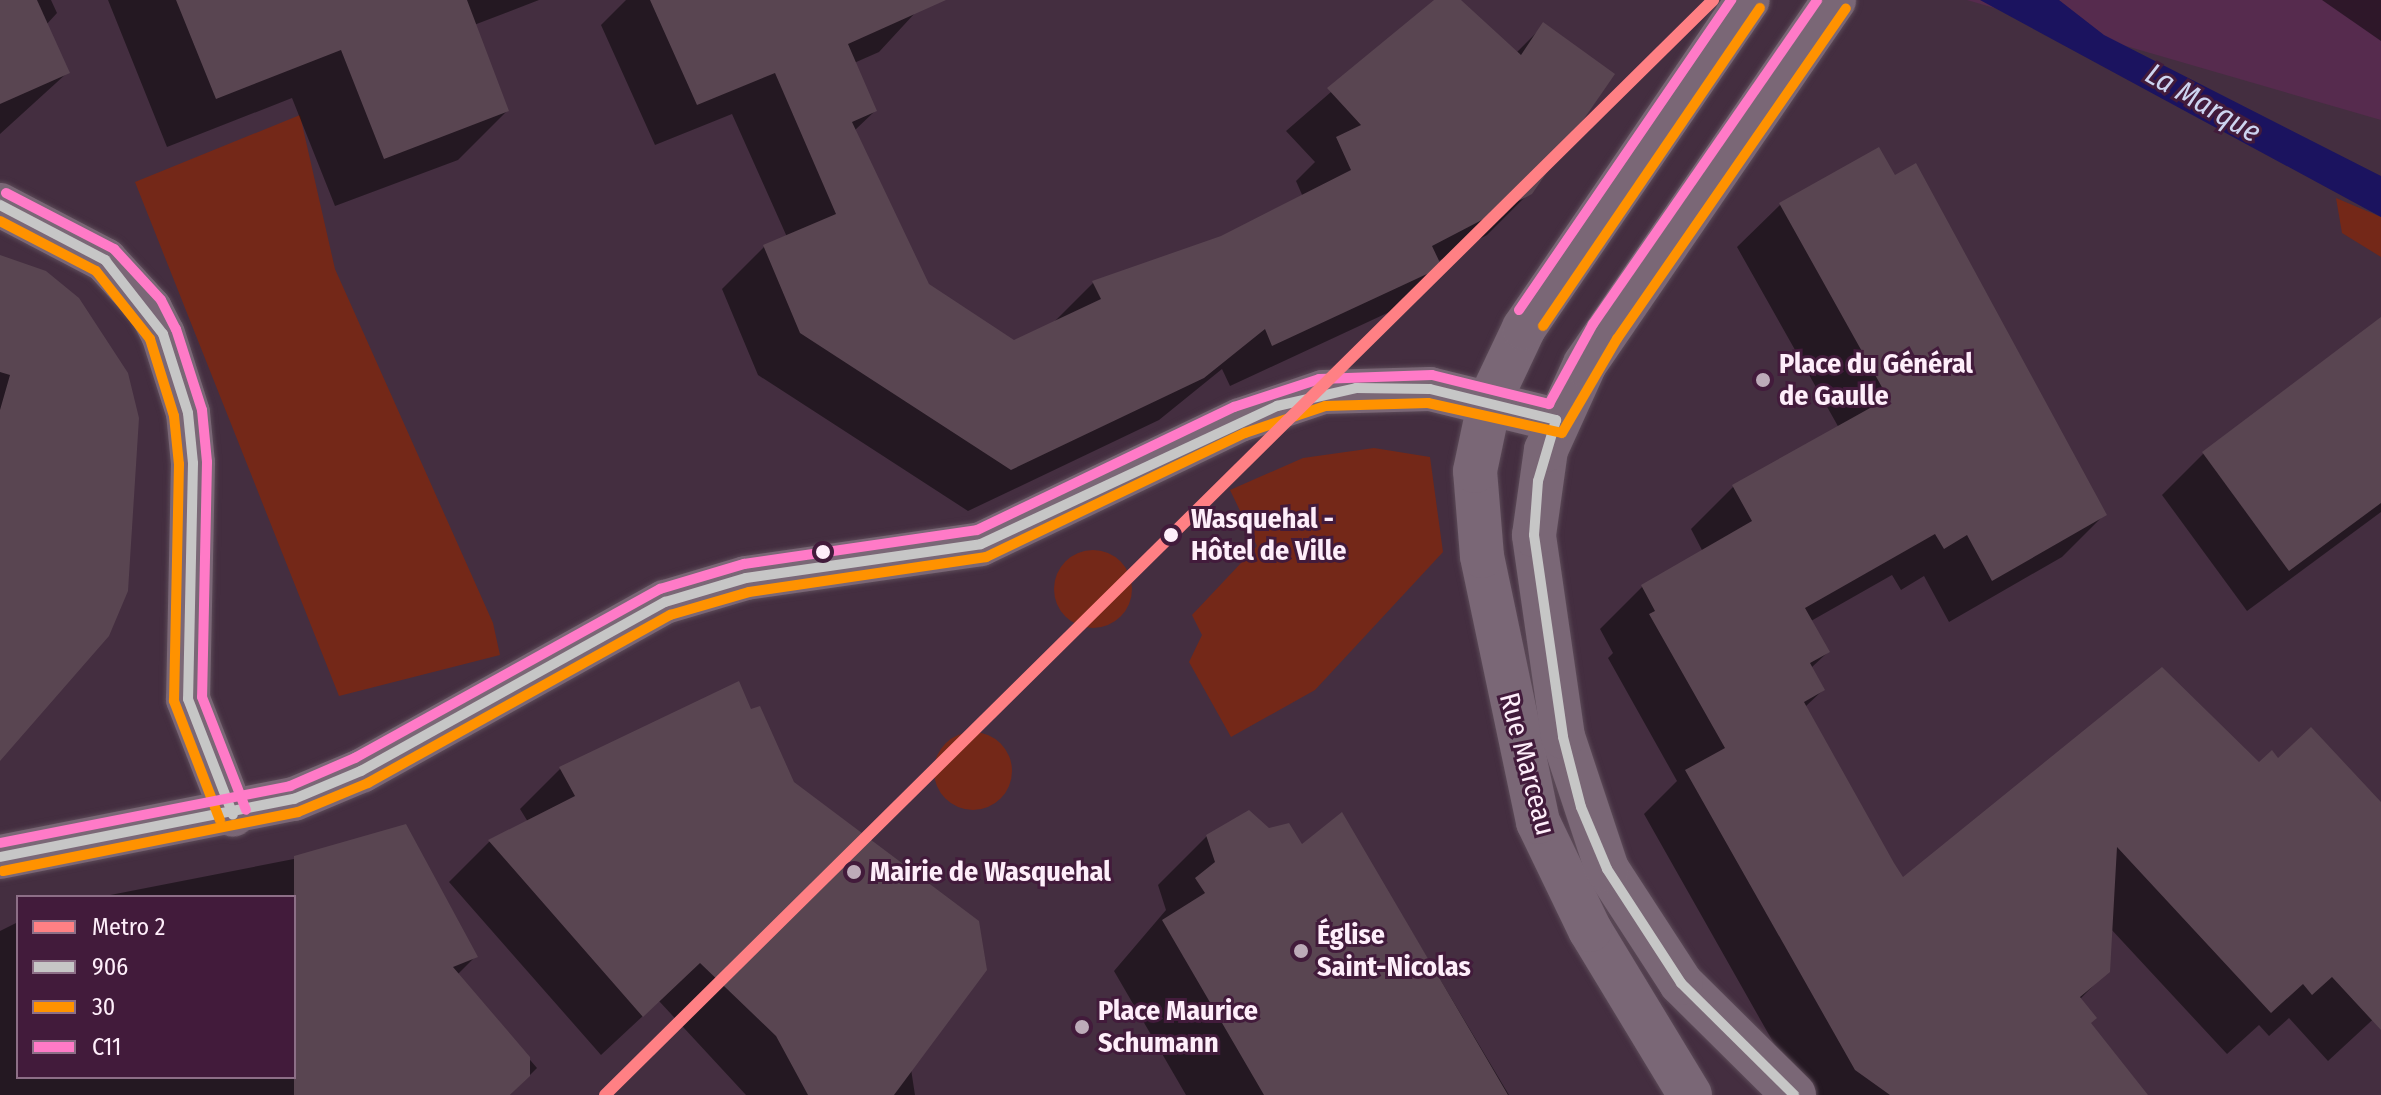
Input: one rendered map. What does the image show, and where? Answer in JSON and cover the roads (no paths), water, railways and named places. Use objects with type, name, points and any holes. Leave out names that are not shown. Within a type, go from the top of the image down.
[{"type":"street","name":"Rue Marceau","points":[[1690,1095],[1590,930],[1534,808],[1477,512],[1475,471],[1490,400],[1563,267],[1748,0]]},
{"type":"street","name":"Rue Marceau","points":[[1794,1095],[1681,983],[1607,869],[1581,807],[1560,725],[1534,535],[1538,481],[1556,420],[1605,332],[1834,0]]},
{"type":"street","points":[[0,205],[105,260],[150,309],[163,334],[188,413],[193,463],[188,699],[247,812]]},
{"type":"street","points":[[0,857],[247,812],[361,771],[587,642],[697,591],[981,544],[1240,420],[1323,392],[1398,387],[1490,400],[1556,420]]},
{"type":"water","name":"La Marque","points":[[1980,0],[2059,0],[2104,35],[2381,176],[2381,217]]},
{"type":"metro line","name":"2","points":[[605,1095],[1713,0]]},
{"type":"place","name":"Place du Général de Gaulle","points":[[1763,380]]},
{"type":"place","name":"Wasquehal - Hôtel de Ville","points":[[1171,535]]},
{"type":"place","name":"Mairie de Wasquehal","points":[[854,872]]},
{"type":"place","name":"Église Saint-Nicolas","points":[[1301,951]]},
{"type":"place","name":"Place Maurice Schumann","points":[[1082,1027]]}]
